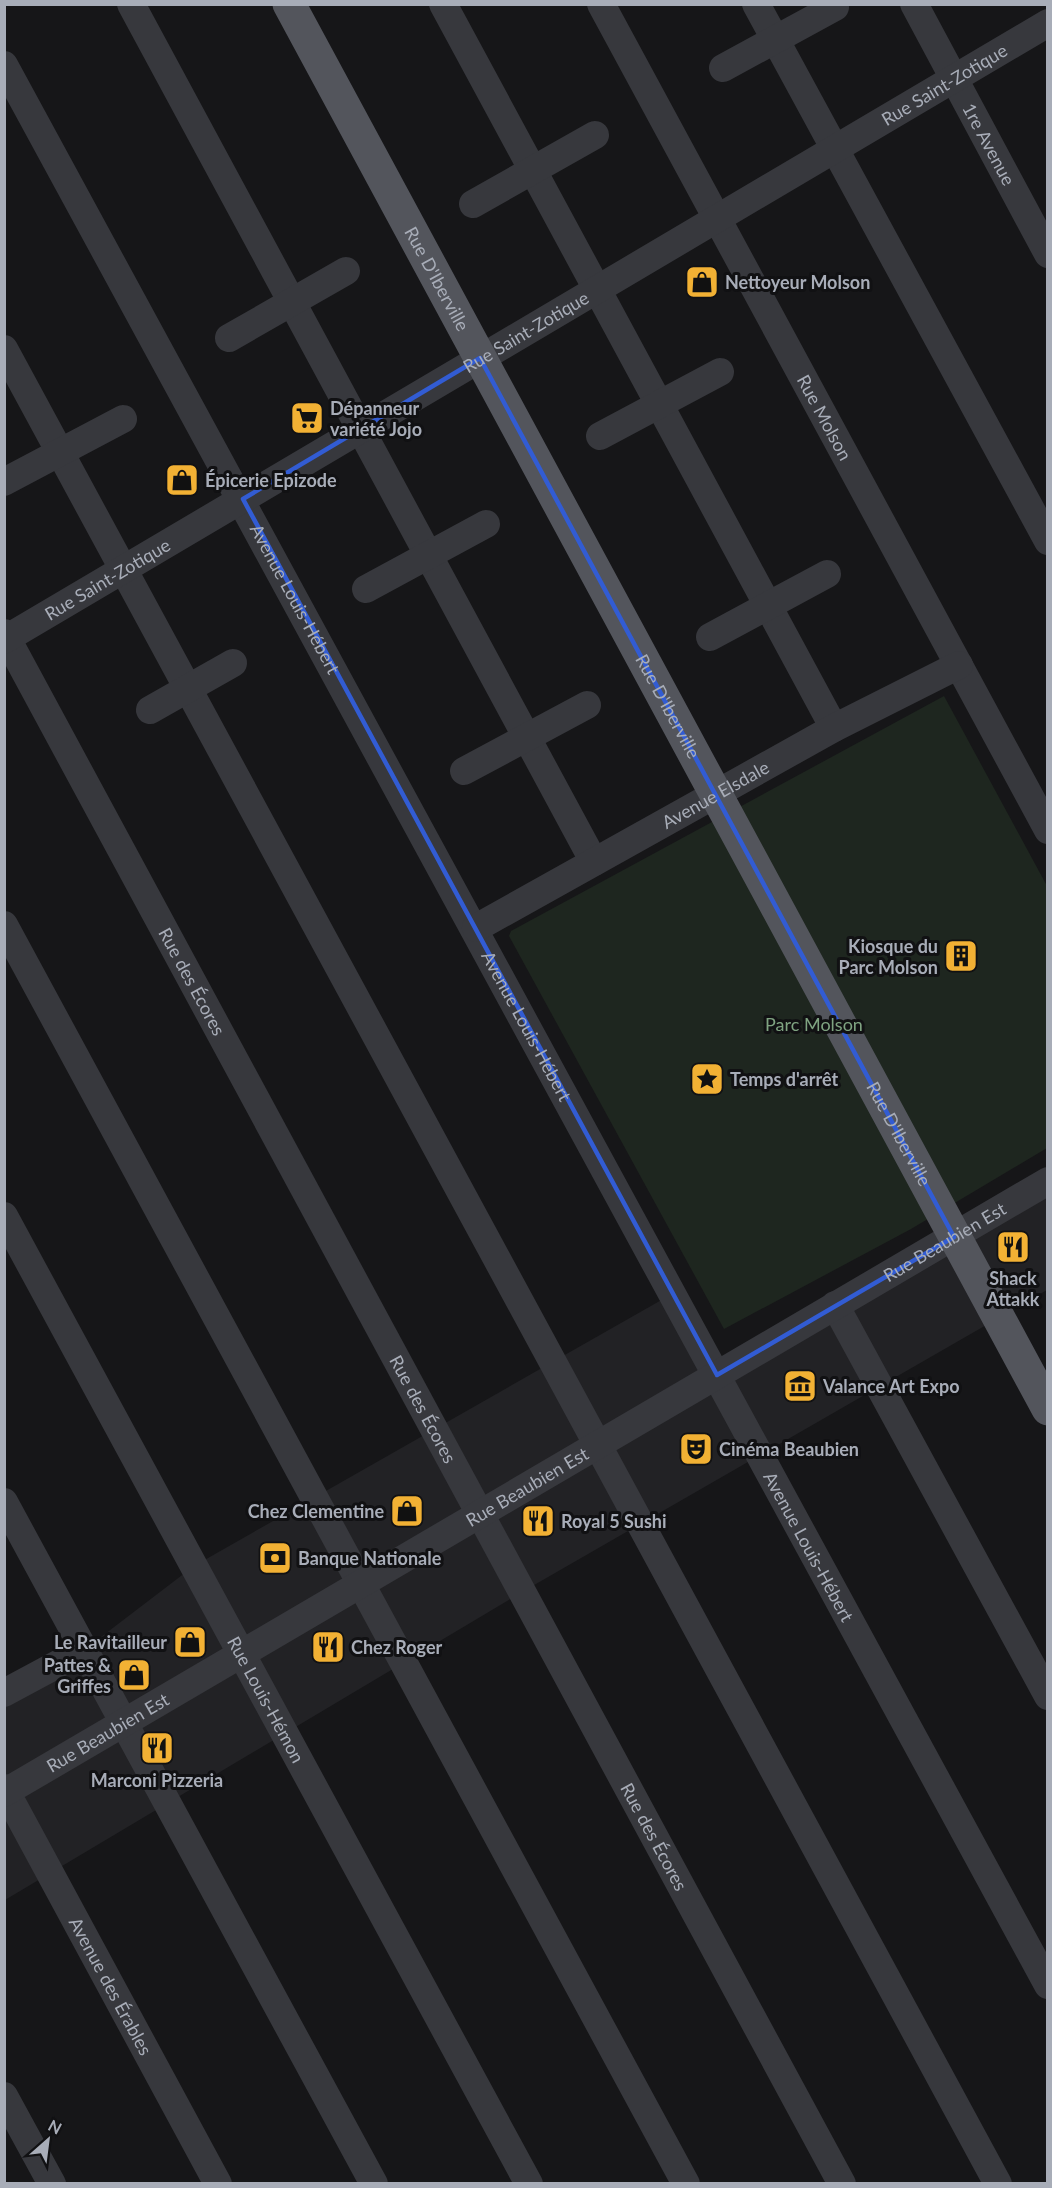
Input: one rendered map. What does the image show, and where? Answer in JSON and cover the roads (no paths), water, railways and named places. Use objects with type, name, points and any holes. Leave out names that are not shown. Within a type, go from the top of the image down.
[{"type":"main road","name":"Rue D'Iberville","points":[[289,4],[1047,1409]]},
{"type":"street","points":[[131,4],[594,861]]},
{"type":"street","points":[[443,4],[834,728]]},
{"type":"street","name":"Rue Molson","points":[[601,4],[1047,830]]},
{"type":"street","points":[[756,4],[1047,541]]},
{"type":"street","name":"1re Avenue","points":[[914,4],[1047,254]]},
{"type":"street","points":[[723,68],[835,7]]},
{"type":"street","name":"Rue Saint-Zotique","points":[[5,637],[125,569],[1047,23]]},
{"type":"street","name":"Avenue Louis-Hébert","points":[[4,65],[243,499],[717,1375],[758,1456],[1047,1985]]},
{"type":"street","points":[[473,204],[595,135]]},
{"type":"street","points":[[229,338],[346,271]]},
{"type":"street","points":[[4,349],[998,2184]]},
{"type":"street","points":[[600,436],[720,372]]},
{"type":"street","points":[[4,482],[123,419]]},
{"type":"street","points":[[366,590],[486,524]]},
{"type":"street","points":[[710,637],[826,574]]},
{"type":"street","name":"Rue des Écores","points":[[5,637],[842,2184]]},
{"type":"street","points":[[150,710],[232,663]]},
{"type":"street","name":"Avenue Elsdale","points":[[476,928],[834,728],[959,665]]},
{"type":"street","points":[[464,771],[587,705]]},
{"type":"street","points":[[4,925],[686,2184]]},
{"type":"street","name":"Rue Beaubien Est","points":[[5,1791],[360,1584],[478,1512],[1047,1181]]},
{"type":"street","name":"Rue Louis-Hémon","points":[[4,1216],[530,2184]]},
{"type":"street","points":[[835,1305],[1047,1696]]},
{"type":"street","points":[[4,1502],[374,2184]]},
{"type":"street","points":[[4,1693],[84,1650]]},
{"type":"street","name":"Avenue des Érables","points":[[5,1791],[218,2184]]},
{"type":"street","points":[[4,2096],[52,2184]]},
{"type":"place","name":"Nettoyeur Molson","points":[[702,282]]},
{"type":"place","name":"Dépanneur variété Jojo","points":[[307,418]]},
{"type":"place","name":"Épicerie Epizode","points":[[182,480]]},
{"type":"place","name":"Kiosque du Parc Molson","points":[[961,956]]},
{"type":"place","name":"Temps d'arrêt","points":[[707,1079]]},
{"type":"place","name":"Shack Attakk","points":[[1013,1247]]},
{"type":"place","name":"Valance Art Expo","points":[[800,1386]]},
{"type":"place","name":"Cinéma Beaubien","points":[[696,1449]]},
{"type":"place","name":"Chez Clementine","points":[[407,1511]]},
{"type":"place","name":"Royal 5 Sushi","points":[[538,1521]]},
{"type":"place","name":"Banque Nationale","points":[[275,1558]]},
{"type":"place","name":"Le Ravitailleur","points":[[190,1642]]},
{"type":"place","name":"Chez Roger","points":[[328,1647]]},
{"type":"place","name":"Pattes & Griffes","points":[[134,1675]]},
{"type":"place","name":"Marconi Pizzeria","points":[[157,1748]]},
{"type":"park label","name":"Parc Molson","points":[[814,1024]]}]
